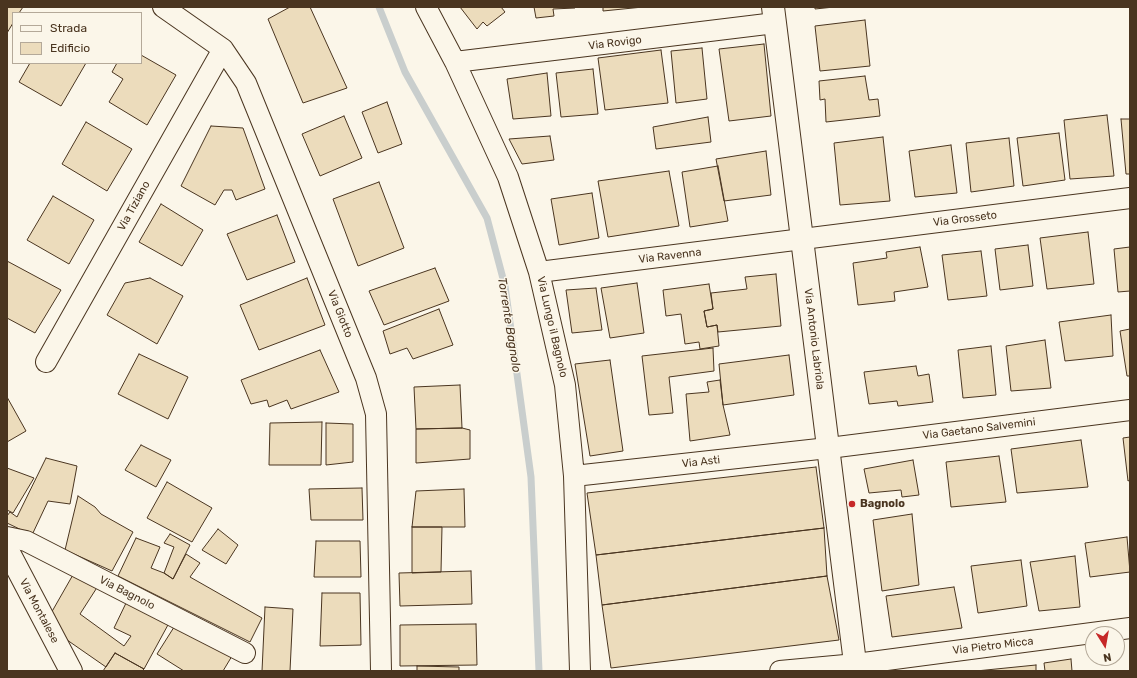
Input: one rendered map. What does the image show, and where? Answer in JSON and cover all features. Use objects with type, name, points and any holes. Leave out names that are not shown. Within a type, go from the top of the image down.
[{"type":"street","name":"Via Giotto","points":[[163,7],[222,49],[246,83],[366,378],[376,414],[381,671]]},
{"type":"street","name":"Via Lungo il Bagnolo","points":[[426,7],[455,62],[508,177],[539,272],[565,385],[574,476],[580,671]]},
{"type":"street","name":"Via Rovigo","points":[[455,62],[774,15]]},
{"type":"street","name":"Via Antonio Labriola","points":[[774,15],[801,240],[856,667]]},
{"type":"street","name":"Via Tiziano","points":[[46,362],[222,49]]},
{"type":"street","name":"Via Grosseto","points":[[801,240],[1130,198]]},
{"type":"street","name":"Via Ravenna","points":[[539,272],[801,240]]},
{"type":"street","name":"Via Gaetano Salvemini","points":[[828,448],[1130,410]]},
{"type":"street","name":"Via Asti","points":[[574,476],[828,448]]},
{"type":"street","name":"Via Bagnolo","points":[[7,537],[26,541],[245,653]]},
{"type":"street","name":"Via Montalese","points":[[7,549],[71,671]]},
{"type":"street","name":"Via Pietro Micca","points":[[780,671],[856,667],[1130,628]]},
{"type":"building","points":[[7,7],[23,7],[20,12],[12,12],[12,25],[7,33]]},
{"type":"building","points":[[290,7],[310,7],[347,88],[303,103],[268,19]]},
{"type":"building","points":[[460,7],[501,7],[505,12],[487,26],[483,22],[477,29]]},
{"type":"building","points":[[534,7],[575,8],[553,9],[554,16],[536,18]]},
{"type":"building","points":[[603,7],[643,7],[603,11]]},
{"type":"building","points":[[815,7],[834,7],[815,9]]},
{"type":"building","points":[[865,20],[870,66],[820,71],[815,26]]},
{"type":"building","points":[[764,44],[771,116],[729,121],[719,49]]},
{"type":"building","points":[[702,48],[707,99],[676,103],[671,51]]},
{"type":"building","points":[[661,50],[668,103],[605,110],[598,58]]},
{"type":"building","points":[[142,56],[176,75],[147,125],[109,102],[123,79],[112,72],[116,64],[142,64]]},
{"type":"building","points":[[29,64],[85,64],[61,106],[19,82]]},
{"type":"building","points":[[593,69],[598,114],[561,117],[556,73]]},
{"type":"building","points":[[547,73],[551,116],[513,119],[507,79]]},
{"type":"building","points":[[865,76],[869,100],[878,99],[880,116],[826,122],[825,99],[820,100],[819,81]]},
{"type":"building","points":[[387,102],[402,144],[378,153],[362,112]]},
{"type":"building","points":[[1107,115],[1114,176],[1070,179],[1064,120]]},
{"type":"building","points":[[344,116],[362,158],[320,176],[302,134]]},
{"type":"building","points":[[708,117],[711,142],[656,149],[653,127]]},
{"type":"building","points":[[1121,119],[1130,119],[1130,174],[1126,174]]},
{"type":"building","points":[[86,122],[132,149],[107,191],[62,164]]},
{"type":"building","points":[[211,126],[243,128],[265,189],[236,200],[232,190],[224,190],[215,205],[181,186]]},
{"type":"building","points":[[1059,133],[1065,180],[1023,186],[1017,138]]},
{"type":"building","points":[[550,136],[554,160],[522,164],[509,139]]},
{"type":"building","points":[[883,137],[890,201],[840,205],[834,143]]},
{"type":"building","points":[[1009,138],[1014,186],[971,192],[966,143]]},
{"type":"building","points":[[951,145],[957,193],[915,197],[909,151]]},
{"type":"building","points":[[766,151],[771,195],[724,201],[716,159]]},
{"type":"building","points":[[718,166],[728,221],[690,227],[682,172]]},
{"type":"building","points":[[669,171],[679,226],[608,237],[598,181]]},
{"type":"building","points":[[379,182],[404,248],[358,266],[333,199]]},
{"type":"building","points":[[592,193],[599,238],[559,245],[551,199]]},
{"type":"building","points":[[53,196],[94,220],[69,264],[27,240]]},
{"type":"building","points":[[161,204],[203,230],[182,266],[139,242]]},
{"type":"building","points":[[277,215],[295,262],[247,280],[227,234]]},
{"type":"building","points":[[1088,232],[1094,284],[1047,289],[1040,238]]},
{"type":"building","points":[[1028,245],[1033,286],[1000,290],[995,249]]},
{"type":"building","points":[[920,247],[928,287],[894,292],[895,301],[858,305],[853,263],[887,258],[886,252]]},
{"type":"building","points":[[1130,247],[1130,291],[1118,292],[1114,249]]},
{"type":"building","points":[[981,251],[987,296],[948,300],[942,255]]},
{"type":"building","points":[[7,261],[61,290],[35,333],[7,318]]},
{"type":"building","points":[[435,268],[449,301],[384,325],[369,291]]},
{"type":"building","points":[[776,274],[781,326],[718,332],[717,325],[707,327],[704,311],[713,309],[711,293],[747,289],[745,277]]},
{"type":"building","points":[[150,278],[183,296],[157,344],[107,315],[125,283]]},
{"type":"building","points":[[307,278],[325,325],[259,350],[240,305]]},
{"type":"building","points":[[637,283],[644,333],[610,338],[601,288]]},
{"type":"building","points":[[709,284],[713,309],[704,311],[707,327],[717,325],[719,346],[700,349],[699,342],[685,344],[681,314],[666,316],[663,290]]},
{"type":"building","points":[[596,288],[602,330],[572,333],[566,290]]},
{"type":"building","points":[[439,309],[453,345],[413,359],[407,348],[390,354],[383,331]]},
{"type":"building","points":[[1111,315],[1113,356],[1065,361],[1059,322]]},
{"type":"building","points":[[1130,329],[1130,376],[1127,376],[1120,331]]},
{"type":"building","points":[[1045,340],[1051,388],[1011,391],[1006,346]]},
{"type":"building","points":[[991,346],[996,395],[963,398],[958,350]]},
{"type":"building","points":[[713,348],[714,371],[669,377],[673,413],[649,415],[642,356]]},
{"type":"building","points":[[320,350],[339,392],[291,409],[287,400],[269,407],[267,400],[251,404],[241,380]]},
{"type":"building","points":[[139,354],[188,377],[168,419],[118,394]]},
{"type":"building","points":[[789,355],[794,395],[723,405],[719,364]]},
{"type":"building","points":[[610,360],[623,451],[590,456],[575,364]]},
{"type":"building","points":[[916,366],[918,376],[929,374],[933,402],[898,406],[897,401],[869,404],[864,372]]},
{"type":"building","points":[[720,380],[723,405],[730,435],[690,441],[686,394],[709,392],[707,382]]},
{"type":"building","points":[[460,385],[462,428],[416,429],[414,387]]},
{"type":"building","points":[[7,397],[26,431],[7,442]]},
{"type":"building","points":[[322,422],[321,465],[269,465],[270,423]]},
{"type":"building","points":[[326,423],[353,424],[353,462],[326,465]]},
{"type":"building","points":[[462,428],[470,430],[470,459],[416,463],[416,429]]},
{"type":"building","points":[[1130,437],[1130,480],[1128,481],[1123,438]]},
{"type":"building","points":[[1081,440],[1088,487],[1017,493],[1011,449]]},
{"type":"building","points":[[141,445],[171,460],[156,487],[125,470]]},
{"type":"building","points":[[999,456],[1006,502],[951,507],[946,462]]},
{"type":"building","points":[[46,458],[77,466],[70,504],[48,501],[32,535],[7,523],[7,516],[10,512],[17,517]]},
{"type":"building","points":[[913,460],[919,495],[902,497],[901,490],[869,493],[864,469]]},
{"type":"building","points":[[816,467],[824,528],[596,555],[587,493]]},
{"type":"building","points":[[7,468],[34,478],[13,513],[7,510]]},
{"type":"building","points":[[167,482],[212,508],[192,542],[147,518]]},
{"type":"building","points":[[362,488],[363,520],[311,520],[309,489]]},
{"type":"building","points":[[464,489],[465,527],[412,527],[416,491]]},
{"type":"building","points":[[78,496],[95,507],[101,514],[133,532],[112,571],[65,550]]},
{"type":"building","points":[[912,514],[919,585],[882,591],[873,520]]},
{"type":"building","points":[[412,527],[442,527],[441,572],[412,573]]},
{"type":"building","points":[[824,528],[827,576],[602,605],[596,555]]},
{"type":"building","points":[[218,529],[238,545],[226,564],[202,550]]},
{"type":"building","points":[[170,534],[190,545],[173,579],[164,573],[174,547],[164,543]]},
{"type":"building","points":[[1127,537],[1130,572],[1090,577],[1085,543]]},
{"type":"building","points":[[136,538],[160,547],[151,568],[164,573],[173,579],[186,554],[200,563],[190,577],[262,618],[250,642],[118,576]]},
{"type":"building","points":[[316,541],[360,541],[361,577],[314,577]]},
{"type":"building","points":[[1075,556],[1080,607],[1039,611],[1030,562]]},
{"type":"building","points":[[1021,560],[1027,606],[978,613],[971,566]]},
{"type":"building","points":[[471,571],[472,604],[400,606],[399,573]]},
{"type":"building","points":[[74,573],[98,586],[80,614],[124,646],[131,636],[114,628],[127,601],[169,623],[144,669],[115,653],[106,667],[57,633],[50,615]]},
{"type":"building","points":[[827,576],[839,640],[611,668],[602,605]]},
{"type":"building","points":[[954,587],[962,628],[892,637],[886,596]]},
{"type":"building","points":[[322,593],[360,593],[361,645],[320,646]]},
{"type":"building","points":[[265,607],[293,609],[290,671],[262,671]]},
{"type":"building","points":[[176,624],[232,656],[223,671],[184,671],[157,654]]},
{"type":"building","points":[[476,624],[477,665],[400,666],[400,625]]},
{"type":"building","points":[[115,653],[144,669],[142,671],[103,671]]},
{"type":"building","points":[[1071,659],[1072,671],[1045,671],[1044,663]]},
{"type":"building","points":[[1036,665],[1036,671],[976,671]]},
{"type":"building","points":[[417,666],[459,667],[459,671],[417,671]]},
{"type":"waterway","name":"Torrente Bagnolo","points":[[379,7],[405,72],[487,218],[505,286],[531,477],[539,671]]},
{"type":"place","name":"Bagnolo","points":[[852,504]]}]
